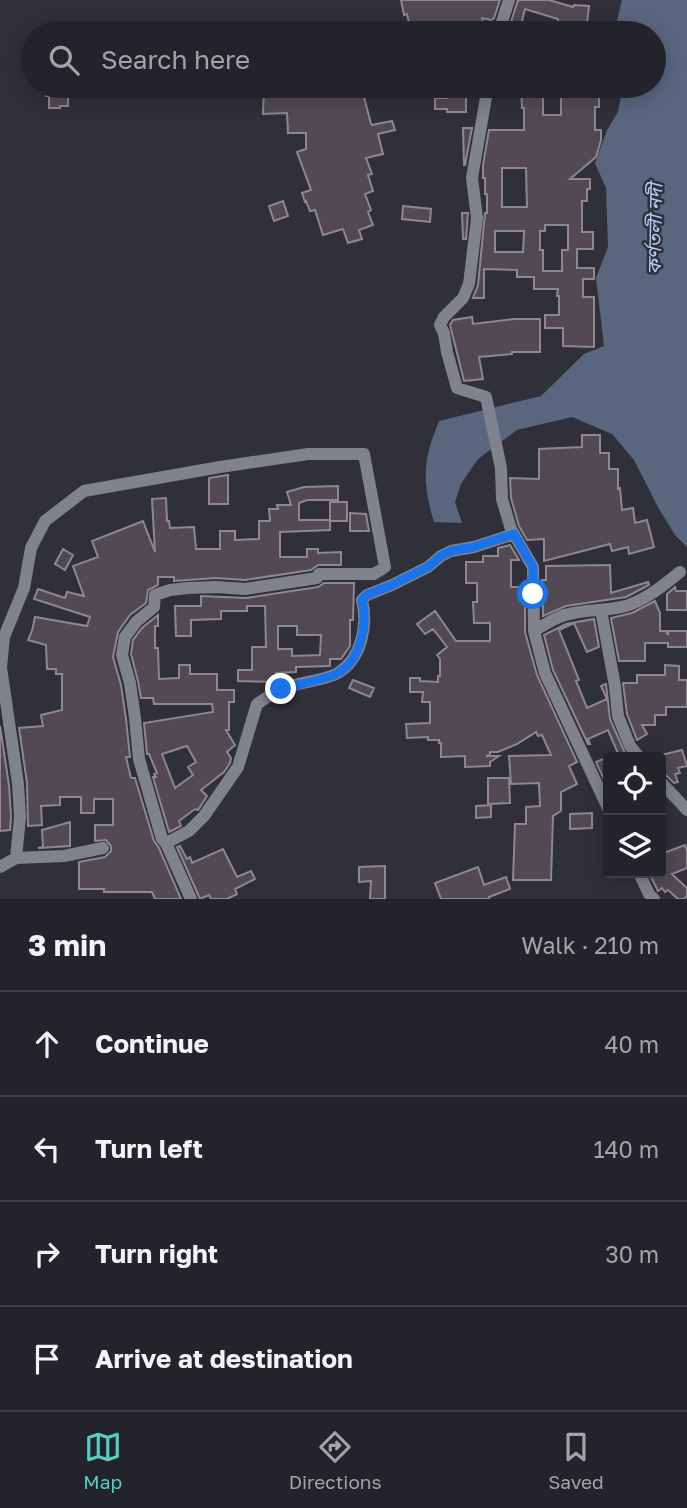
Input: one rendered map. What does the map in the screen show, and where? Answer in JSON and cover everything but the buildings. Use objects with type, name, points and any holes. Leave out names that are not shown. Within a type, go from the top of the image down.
[{"type":"street","points":[[502,21],[509,0]]},
{"type":"street","points":[[486,98],[472,178],[477,218],[469,284],[463,298],[443,317],[440,325],[457,388],[486,397],[501,468],[502,499],[514,534],[533,567],[534,631],[545,673],[603,797]]},
{"type":"street","points":[[16,858],[20,817],[18,784],[1,667],[4,637],[24,588],[31,548],[45,521],[83,491],[308,454],[364,454],[385,567],[374,574],[319,574],[317,578],[245,589],[216,587],[170,590],[155,595],[154,607],[136,622],[125,637],[122,655],[130,683],[139,759],[162,839],[191,899]]},
{"type":"street","points":[[166,843],[189,831],[204,816],[238,767],[257,704],[281,689],[337,674],[354,658],[363,635],[365,612],[362,600],[367,595],[428,567],[451,551],[474,547],[514,534]]},
{"type":"street","points":[[534,631],[564,615],[632,604],[654,593],[680,572]]},
{"type":"street","points":[[601,610],[618,716],[634,752]]},
{"type":"street","points":[[666,787],[687,810]]},
{"type":"street","points":[[0,867],[16,858],[64,856],[103,848]]},
{"type":"street","points":[[641,878],[654,899]]},
{"type":"water","name":"কর্ণতলী নদী","points":[[622,0],[687,0],[687,547],[675,535],[659,509],[634,460],[612,434],[572,417],[517,430],[478,459],[461,484],[455,502],[462,523],[434,522],[426,471],[429,450],[439,421],[541,396],[584,354],[604,346],[596,278],[608,247],[606,188],[595,163],[607,130],[618,112],[621,98],[666,98],[666,21],[617,21]]},
{"type":"route","points":[[281,689],[337,674],[354,658],[363,635],[365,612],[362,600],[367,595],[428,567],[451,551],[474,547],[514,534],[533,567],[533,594]]}]
